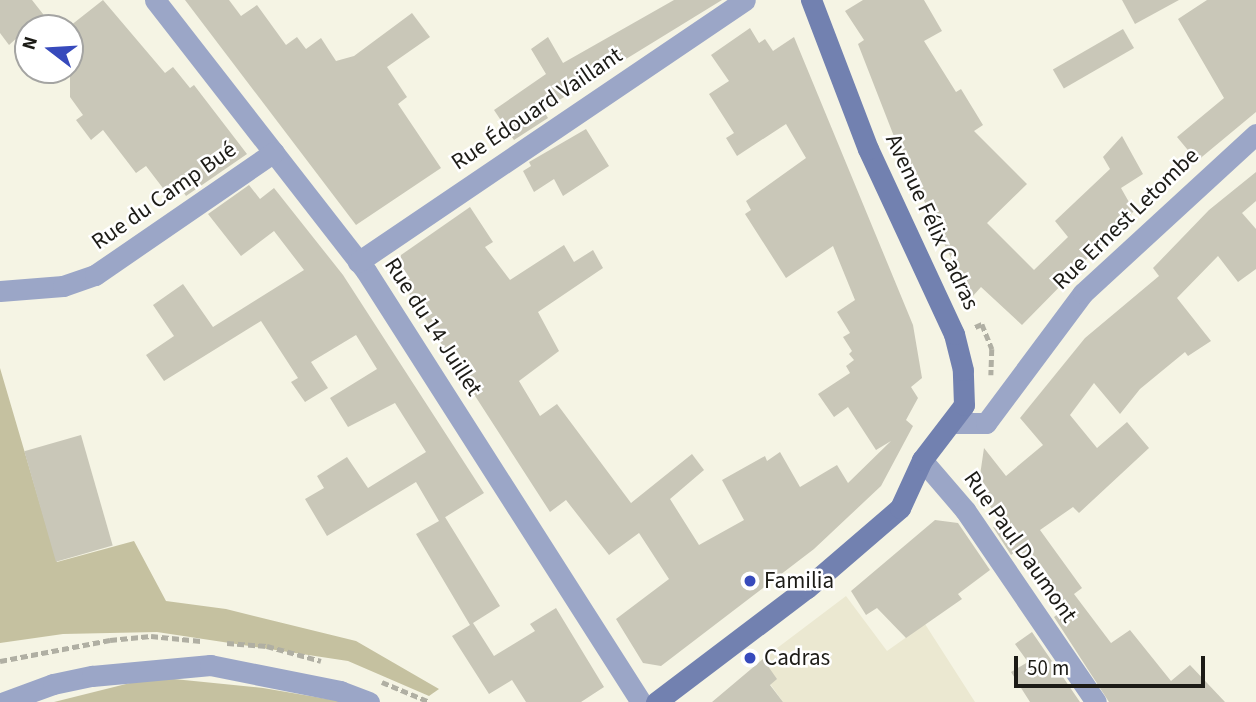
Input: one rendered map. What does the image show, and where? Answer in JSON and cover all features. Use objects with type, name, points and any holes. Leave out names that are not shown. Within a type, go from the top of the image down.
[{"type":"street","name":"Rue du 14 Juillet","points":[[155,0],[358,261],[641,702]]},
{"type":"street","name":"Rue Édouard Vaillant","points":[[358,261],[746,0]]},
{"type":"street","name":"Avenue Félix Cadras","points":[[656,702],[807,588],[900,508],[922,460],[964,405],[954,334],[868,149],[811,0]]},
{"type":"street","name":"Rue Ernest Letombe","points":[[951,423],[986,423],[1083,293],[1256,134]]},
{"type":"street","name":"Rue du Camp Bué","points":[[0,291],[63,286],[95,275],[274,152]]},
{"type":"street","name":"Rue Paul Daumont","points":[[922,460],[965,510],[1096,702]]},
{"type":"street","points":[[4,702],[53,684],[92,676],[210,665],[328,688],[369,702]]},
{"type":"shaded area","points":[[0,368],[57,562],[134,541],[166,601],[226,609],[356,641],[439,689],[429,696],[348,661],[157,632],[63,634],[0,643]]},
{"type":"shaded area","points":[[846,596],[887,651],[925,624],[975,702],[783,702],[756,664]]},
{"type":"shaded area","points":[[154,677],[263,688],[345,702],[54,702]]},
{"type":"building","points":[[0,0],[32,0],[43,14],[14,14],[14,41],[9,45],[0,33]]},
{"type":"building","points":[[103,0],[165,73],[173,67],[190,88],[194,85],[247,154],[186,196],[180,187],[169,196],[146,166],[136,173],[103,130],[91,140],[76,120],[83,115],[70,97],[70,84],[84,84],[84,15]]},
{"type":"building","points":[[185,0],[229,0],[241,16],[257,5],[286,45],[297,37],[306,49],[321,38],[336,61],[354,56],[412,13],[430,37],[387,67],[407,97],[398,104],[441,168],[356,225]]},
{"type":"building","points":[[674,0],[722,0],[543,110],[548,118],[514,140],[494,110],[546,74],[531,49],[548,37],[563,63]]},
{"type":"building","points":[[863,0],[924,0],[942,31],[924,41],[956,92],[961,89],[983,125],[974,131],[1027,184],[987,223],[1034,270],[1068,237],[1055,221],[1110,169],[1103,157],[1122,136],[1143,174],[1121,188],[1134,211],[1022,325],[981,287],[972,297],[951,258],[895,139],[858,44],[864,40],[845,11]]},
{"type":"building","points":[[1122,0],[1179,0],[1135,24]]},
{"type":"building","points":[[1207,0],[1256,0],[1256,112],[1197,161],[1177,137],[1224,98],[1178,19]]},
{"type":"building","points":[[750,28],[759,43],[765,39],[773,51],[794,37],[913,325],[922,378],[911,387],[918,398],[906,420],[913,426],[881,486],[814,549],[661,666],[643,663],[616,619],[669,579],[639,533],[609,555],[566,500],[550,512],[397,275],[401,255],[470,207],[493,242],[485,247],[510,280],[564,245],[574,262],[593,250],[603,268],[538,312],[559,351],[519,381],[540,416],[557,404],[631,503],[692,454],[704,470],[670,499],[699,545],[744,520],[722,480],[765,456],[767,461],[780,452],[800,487],[837,465],[848,483],[891,441],[876,450],[848,407],[834,417],[818,394],[850,373],[846,366],[854,360],[843,337],[850,333],[837,312],[855,300],[833,246],[786,278],[745,214],[751,210],[746,201],[806,158],[786,124],[737,156],[726,138],[734,133],[709,94],[729,81],[711,55]]},
{"type":"building","points":[[1123,29],[1134,48],[1064,89],[1053,70]]},
{"type":"building","points":[[586,129],[609,166],[563,196],[554,179],[534,192],[523,171],[531,166],[529,162]]},
{"type":"building","points":[[1256,172],[1256,201],[1242,213],[1256,229],[1256,269],[1238,282],[1218,256],[1177,298],[1211,341],[1188,356],[1185,352],[1140,389],[1120,414],[1094,383],[1070,415],[1097,448],[1127,422],[1149,448],[1079,513],[1073,507],[1040,530],[1082,588],[1074,594],[1111,643],[1130,630],[1171,681],[1190,665],[1225,702],[1109,702],[1054,617],[1062,611],[1019,549],[1011,555],[993,527],[1006,529],[978,489],[984,448],[1006,476],[1043,445],[1020,418],[1085,338],[1159,276],[1153,268],[1209,210]]},
{"type":"building","points":[[249,185],[260,199],[274,188],[343,275],[484,493],[445,517],[500,606],[473,623],[494,656],[535,631],[530,624],[556,608],[604,687],[581,702],[526,702],[512,680],[489,694],[452,636],[470,625],[416,534],[439,521],[416,482],[327,536],[305,499],[324,488],[317,476],[347,457],[368,488],[426,452],[395,403],[348,427],[330,398],[377,369],[356,335],[311,362],[328,388],[305,402],[291,382],[298,378],[261,321],[164,381],[146,355],[174,336],[153,305],[183,284],[213,327],[304,270],[274,231],[241,256],[208,214]]},
{"type":"building","points":[[81,435],[113,546],[56,562],[24,451]]},
{"type":"building","points":[[935,520],[958,523],[990,570],[958,594],[962,599],[906,638],[877,608],[866,615],[851,591]]},
{"type":"building","points":[[1032,632],[1080,702],[1030,702],[1011,672],[1028,662],[1015,644]]},
{"type":"building","points":[[763,659],[777,679],[770,685],[783,702],[712,702]]},
{"type":"place","name":"Familia","points":[[750,581]]},
{"type":"place","name":"Cadras","points":[[750,658]]}]
